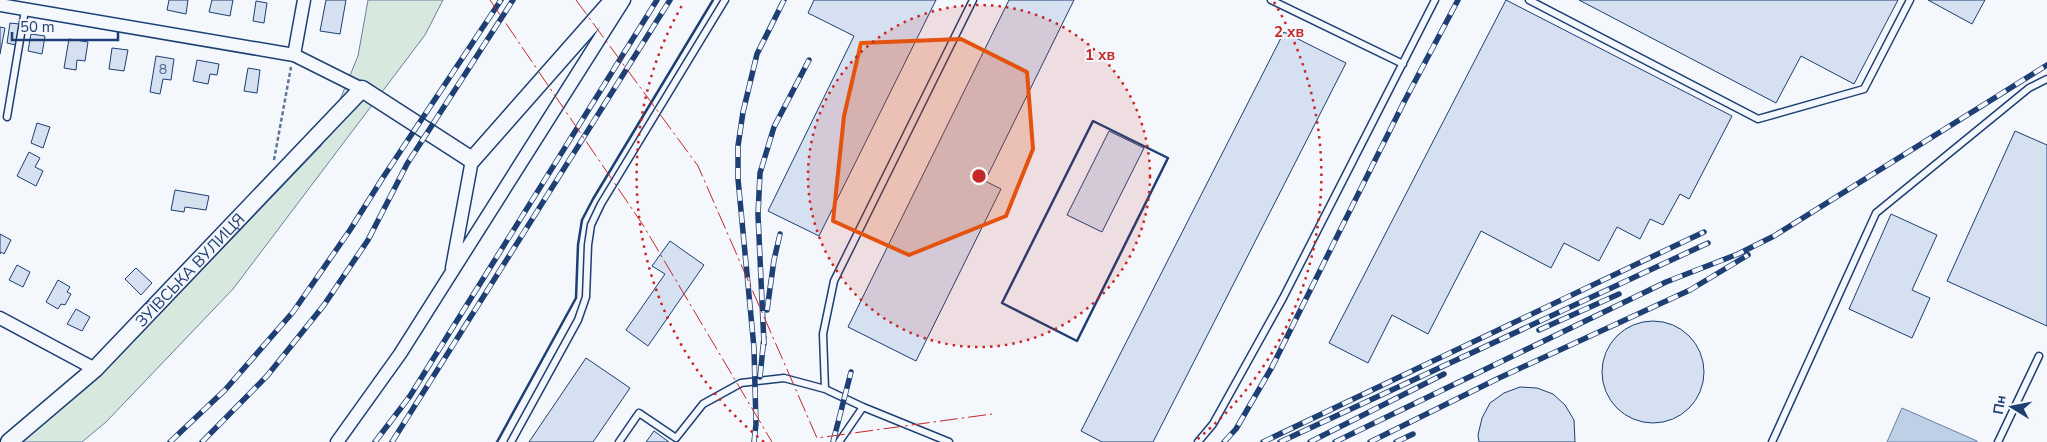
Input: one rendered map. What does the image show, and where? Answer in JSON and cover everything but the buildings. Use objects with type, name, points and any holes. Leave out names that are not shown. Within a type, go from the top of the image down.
[{"type":"street","points":[[294,55],[304,0]]},
{"type":"street","points":[[451,275],[472,160],[613,0]]},
{"type":"street","points":[[337,442],[400,354],[624,0]]},
{"type":"street","points":[[0,5],[294,55],[362,89],[472,160]]},
{"type":"street","name":"ЗУЇВСЬКА ВУЛИЦЯ","points":[[9,442],[95,368],[362,89]]},
{"type":"street","points":[[0,318],[95,368]]},
{"type":"lane","points":[[511,442],[578,320],[586,298],[588,245],[591,225],[601,204],[725,0]]},
{"type":"lane","points":[[825,388],[823,334],[834,281],[973,0]]},
{"type":"lane","points":[[1270,0],[1403,64]]},
{"type":"lane","points":[[1198,442],[1214,424],[1283,298],[1435,0]]},
{"type":"lane","points":[[1529,0],[1758,119],[1864,89],[1910,0]]},
{"type":"lane","points":[[7,117],[25,10]]},
{"type":"lane","points":[[1772,442],[1876,213],[2029,88],[2047,79]]},
{"type":"lane","points":[[1998,442],[2039,356]]},
{"type":"lane","points":[[619,442],[639,412],[676,438],[703,404],[741,383],[784,378],[825,388],[863,408],[949,442]]},
{"type":"lane","points":[[839,442],[863,408]]},
{"type":"path","points":[[269,186],[294,55]]},
{"type":"highlighted area","points":[[961,39],[1027,72],[1033,149],[1006,216],[909,255],[833,221],[844,116],[861,43]]},
{"type":"shaded area","points":[[368,0],[443,0],[425,35],[233,289],[106,422],[82,442],[21,442],[102,374],[321,146],[358,56]]},
{"type":"water","points":[[1902,408],[1977,441],[1977,442],[1887,442]]},
{"type":"railway","points":[[170,442],[225,390],[293,312],[350,230],[501,0]]},
{"type":"railway","points":[[202,442],[267,376],[324,305],[368,240],[407,164],[513,0]]},
{"type":"railway","points":[[375,442],[410,396],[657,0]]},
{"type":"railway","points":[[392,442],[670,0]]},
{"type":"railway","points":[[754,442],[756,424],[754,348],[738,179],[738,146],[743,112],[757,54],[784,0]]},
{"type":"railway","points":[[1224,442],[1236,429],[1272,367],[1404,102],[1458,0]]},
{"type":"railway","points":[[764,344],[758,215],[760,173],[774,127],[809,60]]},
{"type":"railway","points":[[1335,442],[1666,282],[1738,254],[1774,236],[2047,65]]},
{"type":"railway","points":[[1263,442],[1704,232]]},
{"type":"railway","points":[[767,310],[774,260],[780,234]]},
{"type":"railway","points":[[1280,442],[1708,243]]},
{"type":"railway","points":[[1370,442],[1499,378],[1690,290],[1748,255]]},
{"type":"railway","points":[[1539,330],[1619,294]]},
{"type":"railway","points":[[760,377],[764,337]]},
{"type":"railway","points":[[833,442],[851,372]]},
{"type":"railway","points":[[1310,442],[1444,374]]},
{"type":"railway","points":[[1396,442],[1413,434]]},
{"type":"wall","points":[[497,442],[576,298],[578,245],[582,220],[713,0]]},
{"type":"wall","points":[[1093,121],[1168,158],[1077,341],[1002,303],[1093,121]]},
{"type":"power","points":[[490,0],[643,225],[772,442]]},
{"type":"power","points":[[576,0],[698,166],[817,438],[992,414]]}]
